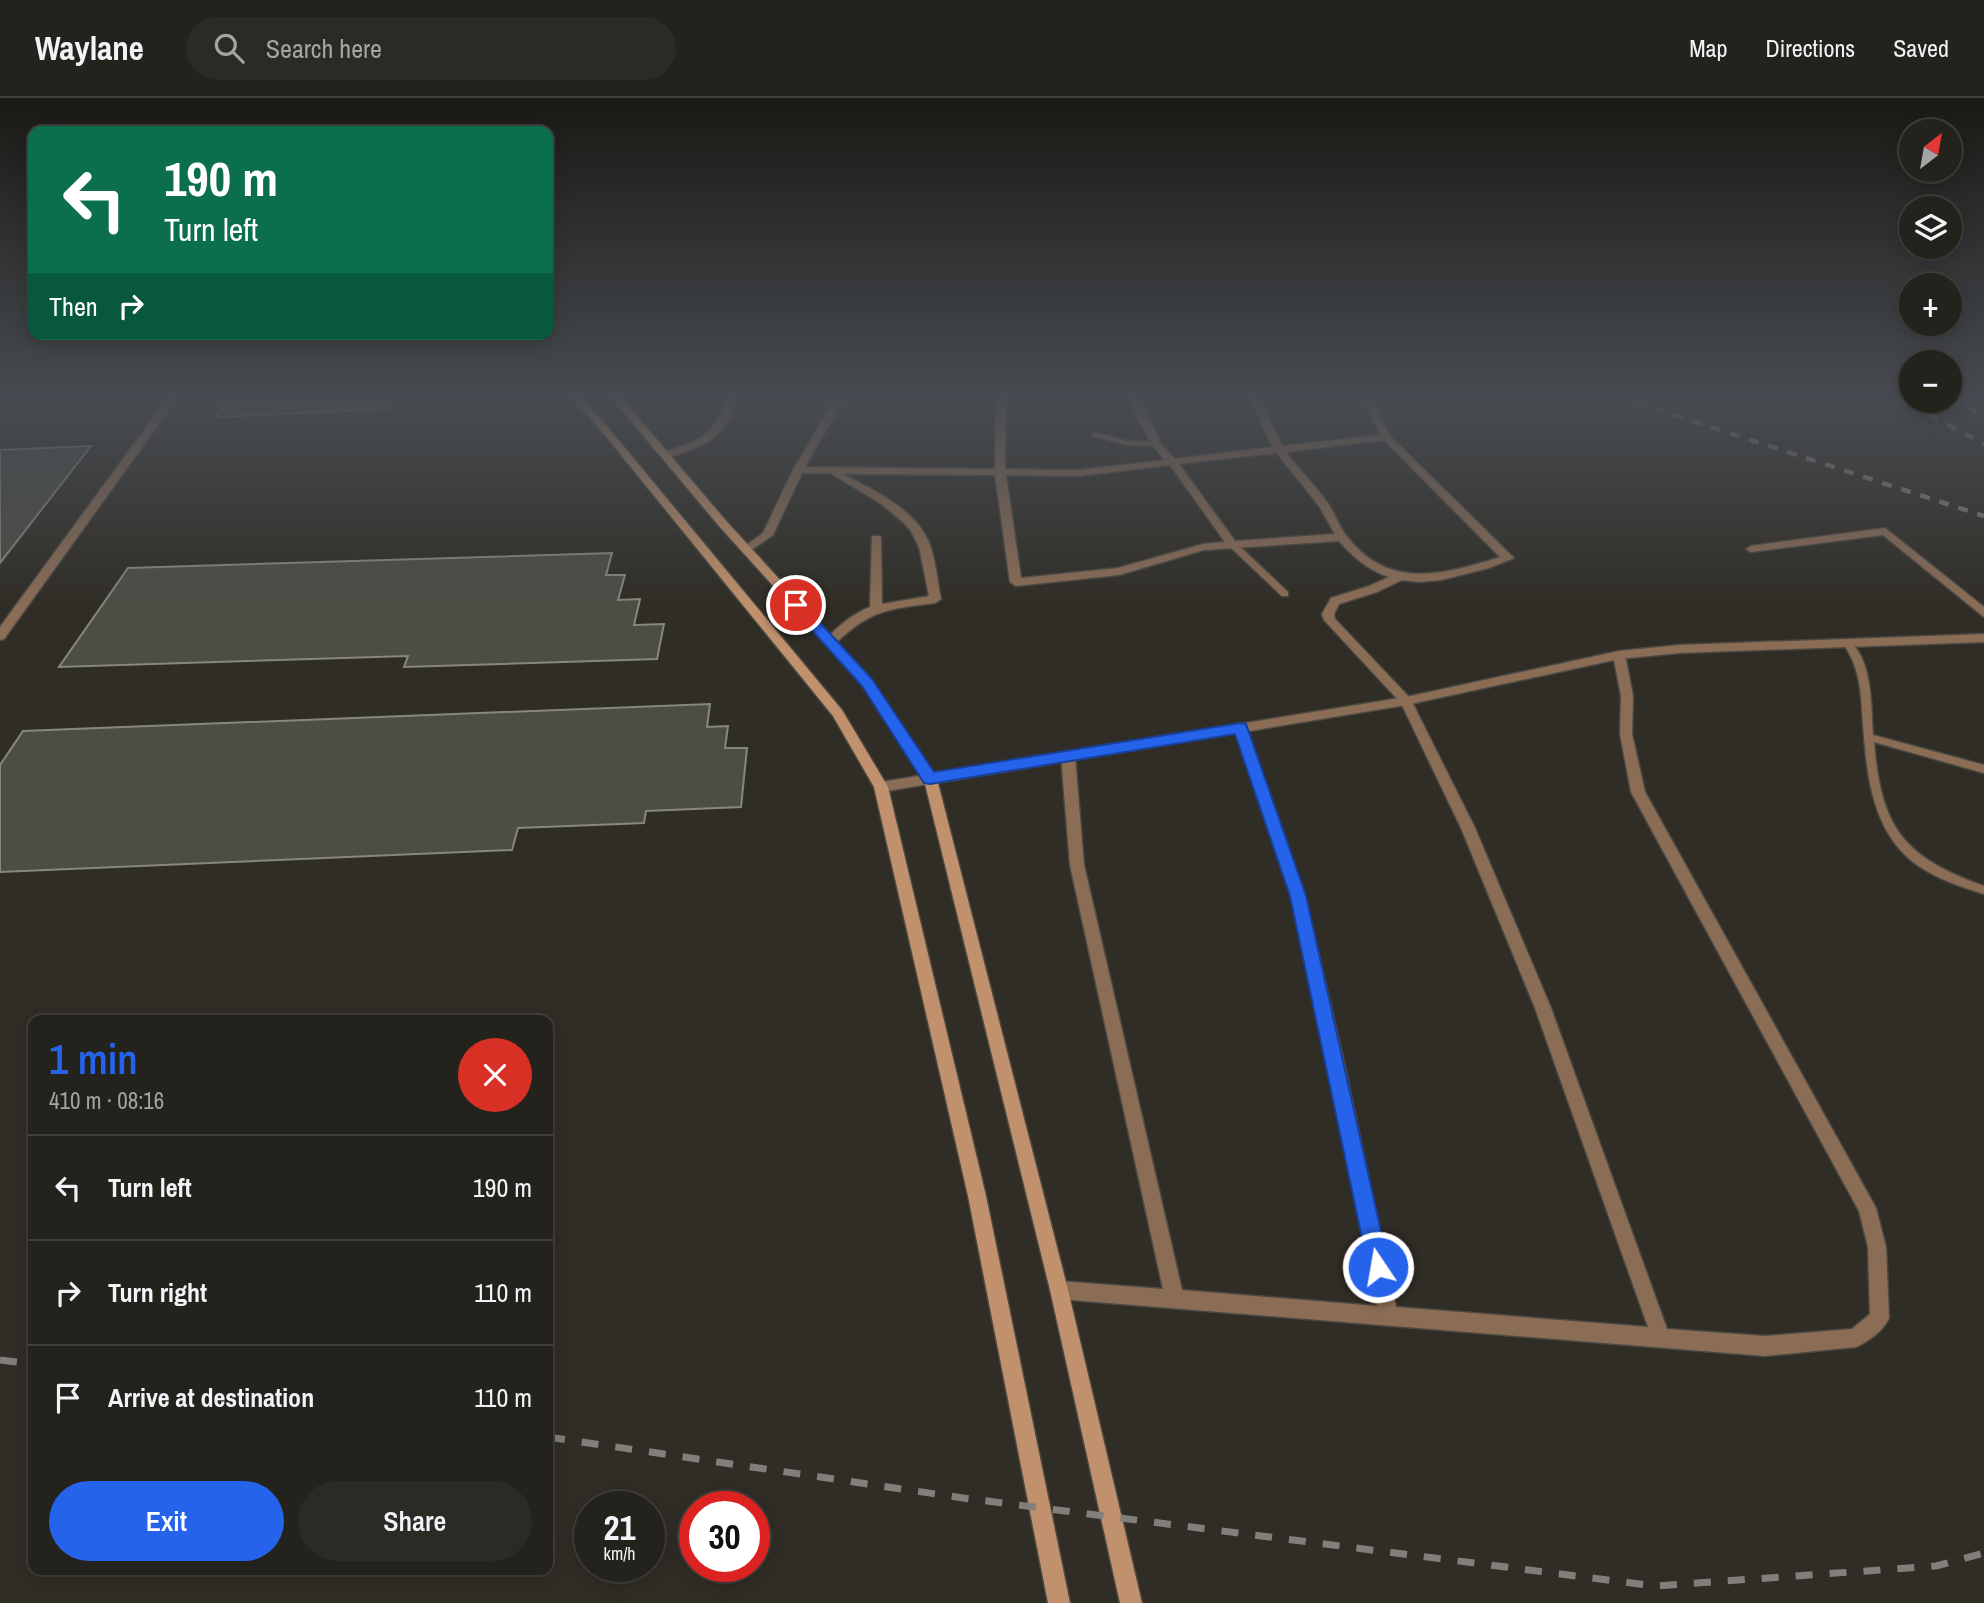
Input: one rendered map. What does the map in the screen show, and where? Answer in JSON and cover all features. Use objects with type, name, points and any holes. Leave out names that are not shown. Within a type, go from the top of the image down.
[{"type":"main road","points":[[635,466],[838,713],[881,787],[978,1196],[1059,1603]]},
{"type":"main road","points":[[674,466],[867,682],[930,779],[1059,1290],[1131,1603]]},
{"type":"street","points":[[0,636],[123,466]]},
{"type":"street","points":[[746,549],[768,535],[800,466]]},
{"type":"street","points":[[1000,466],[1016,582],[1119,571],[1203,547],[1231,543],[1342,537]]},
{"type":"street","points":[[798,470],[1079,473],[1143,466]]},
{"type":"street","points":[[1175,466],[1231,543]]},
{"type":"street","points":[[1293,466],[1330,513],[1342,537],[1366,560],[1399,577],[1435,579],[1508,558],[1415,466]]},
{"type":"street","points":[[830,642],[845,626],[876,607],[935,599],[922,541],[913,525],[834,472]]},
{"type":"street","points":[[1751,549],[1885,531],[1984,613]]},
{"type":"street","points":[[876,538],[876,607]]},
{"type":"street","points":[[1399,577],[1373,589],[1340,598],[1331,604],[1328,614],[1330,620],[1406,701],[1468,828],[1543,1008],[1661,1338]]},
{"type":"street","points":[[0,615],[15,615]]},
{"type":"street","points":[[881,787],[1406,701],[1619,654],[1679,649],[1984,638]]},
{"type":"street","points":[[1059,1290],[1765,1346],[1856,1338],[1880,1318],[1877,1247],[1867,1208],[1637,792],[1626,734],[1627,696],[1619,654]]},
{"type":"street","points":[[1240,728],[1298,896],[1389,1317]]},
{"type":"street","points":[[1068,756],[1077,865],[1175,1300]]},
{"type":"lane","points":[[1231,543],[1285,594]]},
{"type":"lane","points":[[1847,643],[1857,656],[1864,675],[1868,737],[1881,814],[1895,836],[1927,866],[1952,879],[1984,890]]},
{"type":"lane","points":[[1868,737],[1984,769]]},
{"type":"building","points":[[0,466],[75,466],[0,563]]},
{"type":"building","points":[[612,553],[606,575],[625,575],[618,600],[640,599],[634,625],[664,624],[657,659],[404,667],[408,656],[59,667],[128,568]]},
{"type":"building","points":[[710,704],[707,727],[728,726],[725,748],[747,748],[741,807],[646,811],[644,823],[518,828],[512,850],[0,872],[0,765],[23,731]]},
{"type":"railway","points":[[1831,466],[1984,516]]},
{"type":"railway","points":[[0,1360],[28,1363]]},
{"type":"railway","points":[[553,1438],[963,1498],[1655,1586],[1936,1566],[1984,1553]]},
{"type":"route","points":[[796,605],[867,682],[930,779],[1240,728],[1298,896],[1378,1267]]}]
